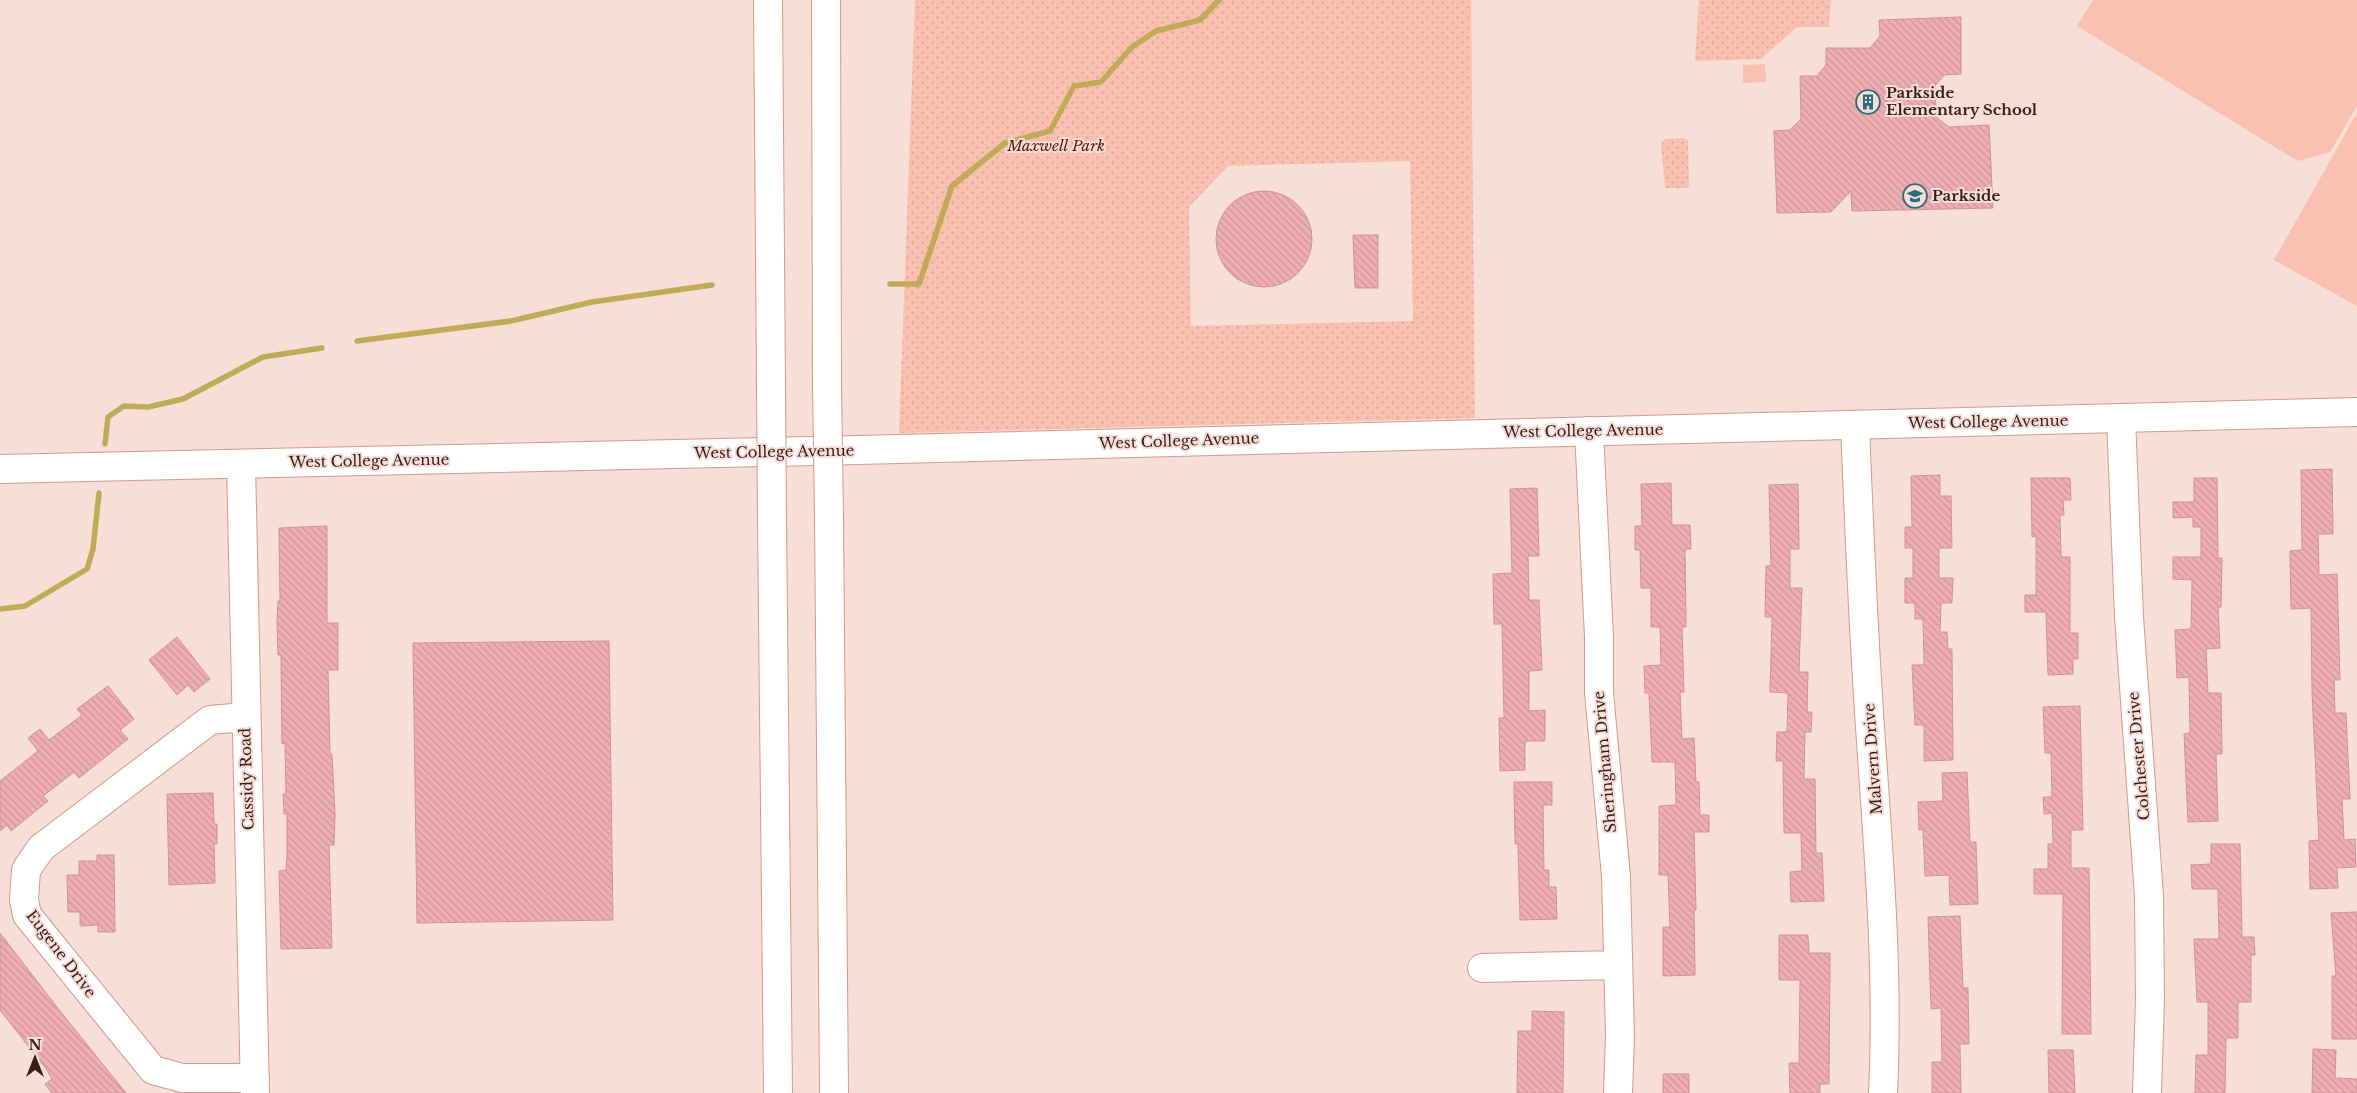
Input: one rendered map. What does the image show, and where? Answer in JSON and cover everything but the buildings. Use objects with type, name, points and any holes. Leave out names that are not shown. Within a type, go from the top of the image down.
[{"type":"main road","points":[[768,0],[778,1093]]},
{"type":"main road","points":[[826,0],[827,385],[834,1093]]},
{"type":"main road","name":"West College Avenue","points":[[0,469],[2357,412]]},
{"type":"main road","name":"Colchester Drive","points":[[2120,418],[2129,617],[2149,896],[2150,999],[2148,1093]]},
{"type":"main road","name":"Malvern Drive","points":[[1855,425],[1864,624],[1882,892],[1885,996],[1883,1093]]},
{"type":"main road","name":"Sheringham Drive","points":[[1589,431],[1599,638],[1598,692],[1616,876],[1618,1093]]},
{"type":"main road","name":"Cassidy Road","points":[[241,464],[245,717],[255,1086]]},
{"type":"main road","name":"Eugene Drive","points":[[245,717],[210,720],[113,792],[41,848],[26,870],[23,885],[27,915],[153,1070],[182,1078],[255,1086]]},
{"type":"main road","points":[[1482,968],[1618,965]]},
{"type":"green space","name":"Maxwell Park","points":[[915,0],[1471,0],[1475,418],[899,433]],"holes":[[[1410,161],[1413,321],[1191,326],[1189,207],[1228,166]]]},
{"type":"green space","points":[[1699,0],[1831,0],[1829,27],[1797,27],[1761,59],[1695,61]]},
{"type":"green space","points":[[2093,0],[2357,0],[2357,106],[2330,152],[2298,161],[2077,26]]},
{"type":"green space","points":[[1765,64],[1766,82],[1743,83],[1743,65]]},
{"type":"green space","points":[[2357,113],[2357,306],[2274,260]]},
{"type":"green space","points":[[1685,138],[1688,141],[1689,186],[1686,188],[1665,188],[1661,144],[1665,139]]},
{"type":"waterway","points":[[890,284],[919,284],[952,186],[1005,143],[1050,131],[1074,86],[1101,82],[1132,47],[1156,31],[1200,20],[1219,0]]},
{"type":"waterway","points":[[357,341],[511,321],[592,302],[712,285]]},
{"type":"waterway","points":[[105,444],[108,417],[124,406],[148,407],[183,399],[263,357],[322,348]]},
{"type":"waterway","points":[[0,609],[25,606],[87,569],[93,549],[99,493]]},
{"type":"place","name":"Parkside Elementary School","points":[[1868,102]]},
{"type":"place","name":"Parkside","points":[[1915,196]]}]
